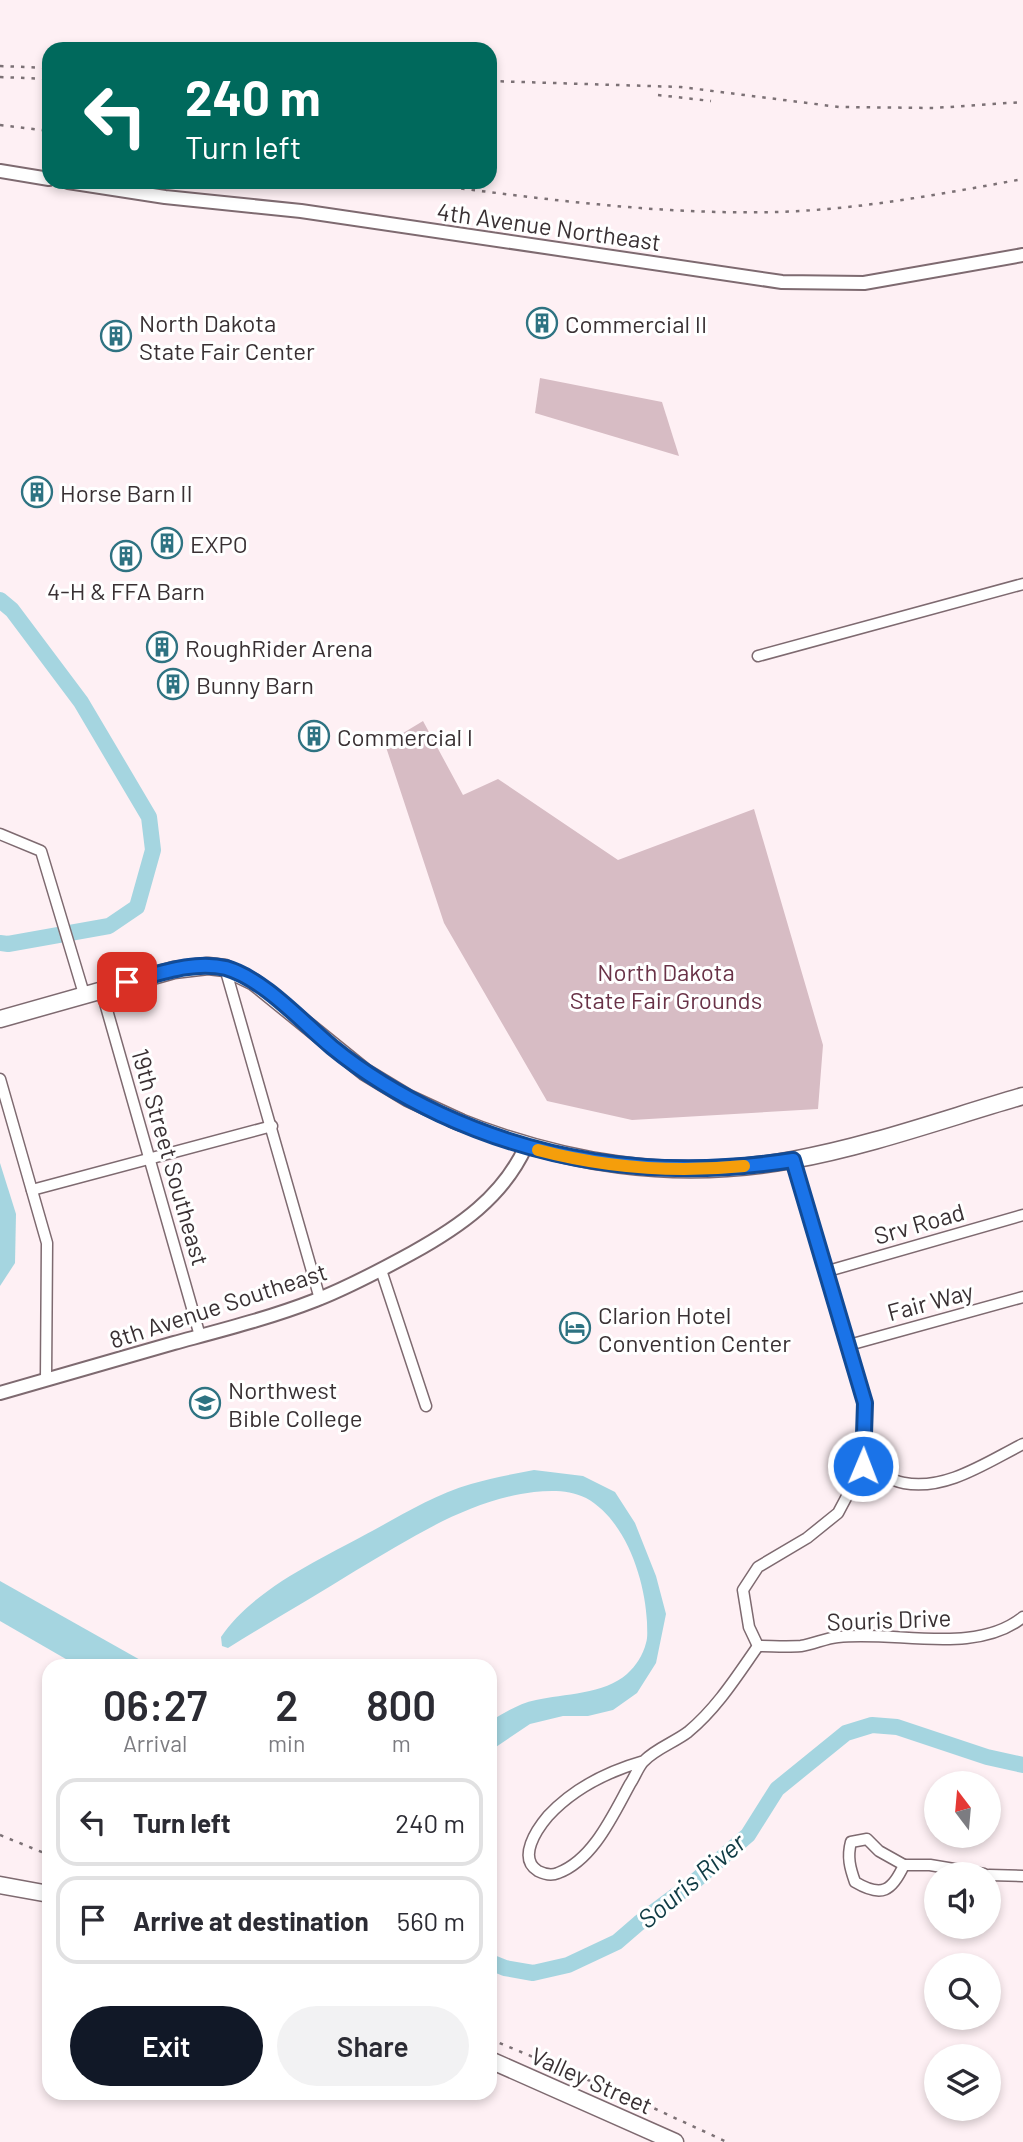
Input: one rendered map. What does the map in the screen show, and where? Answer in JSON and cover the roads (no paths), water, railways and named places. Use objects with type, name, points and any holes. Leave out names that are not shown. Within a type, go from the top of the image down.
[{"type":"main road","points":[[0,1019],[174,970],[208,966],[225,968],[254,982],[365,1072],[408,1098],[474,1128]]},
{"type":"main road","points":[[453,1119],[526,1146],[621,1166],[662,1170],[712,1169],[793,1160],[1023,1096]]},
{"type":"main road","points":[[0,1885],[42,1893]]},
{"type":"main road","name":"Valley Street","points":[[497,2063],[675,2142]]},
{"type":"street","points":[[0,171],[42,178]]},
{"type":"street","name":"4th Avenue Northeast","points":[[113,189],[301,211],[782,282],[864,283],[1023,255]]},
{"type":"street","points":[[758,656],[1023,584]]},
{"type":"street","points":[[0,834],[41,851],[84,994]]},
{"type":"street","points":[[225,968],[320,1299]]},
{"type":"street","name":"19th Street Southeast","points":[[102,989],[200,1336]]},
{"type":"street","points":[[0,1079],[47,1243],[46,1380]]},
{"type":"street","points":[[32,1191],[272,1126]]},
{"type":"street","name":"8th Avenue Southeast","points":[[0,1393],[320,1299],[439,1238],[481,1208],[518,1163],[526,1146]]},
{"type":"street","points":[[644,1761],[589,1851],[573,1865],[556,1874],[545,1875],[534,1869],[529,1857],[531,1840],[546,1818],[564,1801],[620,1768],[644,1761],[688,1731],[727,1691],[758,1646],[748,1627],[743,1590],[758,1567],[807,1538],[838,1513],[863,1466],[865,1403],[793,1160]]},
{"type":"street","name":"Srv Road","points":[[828,1272],[1023,1214]]},
{"type":"street","points":[[381,1270],[425,1406]]},
{"type":"street","name":"Fair Way","points":[[849,1345],[1023,1297]]},
{"type":"street","points":[[863,1466],[903,1483],[937,1484],[973,1470],[1023,1444]]},
{"type":"street","name":"Souris Drive","points":[[758,1646],[802,1646],[838,1636],[957,1638],[984,1635],[1011,1627],[1023,1617]]},
{"type":"street","points":[[904,1865],[896,1883],[882,1891],[867,1890],[855,1882],[848,1853],[851,1842],[867,1839],[879,1851],[904,1865],[924,1865]]},
{"type":"street","points":[[1001,1875],[1023,1877]]},
{"type":"water","points":[[0,1163],[16,1214],[15,1263],[0,1286]]},
{"type":"water","points":[[534,1470],[583,1476],[615,1492],[635,1523],[656,1576],[666,1614],[656,1663],[637,1693],[613,1710],[588,1716],[563,1716],[530,1724],[497,1746],[497,1717],[530,1701],[583,1692],[618,1681],[639,1660],[647,1641],[642,1588],[631,1552],[612,1521],[600,1508],[580,1495],[567,1492],[541,1491],[510,1496],[463,1512],[397,1546],[228,1648],[222,1646],[221,1637],[235,1619],[270,1589],[312,1563],[445,1493],[502,1476]]},
{"type":"water","points":[[0,1581],[139,1659],[66,1659],[0,1621]]},
{"type":"waterway","points":[[0,600],[12,610],[81,702],[149,817],[153,850],[137,907],[109,926],[8,944],[0,943]]},
{"type":"waterway","name":"Souris River","points":[[497,1965],[533,1973],[568,1965],[617,1942],[694,1882],[748,1835],[777,1789],[846,1733],[872,1725],[897,1727],[987,1757],[1023,1765]]},
{"type":"railway","points":[[0,66],[42,68]]},
{"type":"railway","points":[[0,77],[42,79]]},
{"type":"railway","points":[[497,81],[681,87],[839,107],[934,108],[1023,102]]},
{"type":"railway","points":[[658,95],[711,101]]},
{"type":"railway","points":[[0,125],[42,130]]},
{"type":"railway","points":[[465,189],[637,208],[775,212],[868,205],[1023,179]]},
{"type":"railway","points":[[0,1835],[42,1852]]},
{"type":"railway","points":[[497,2042],[636,2100],[727,2142]]},
{"type":"place","name":"Commercial II","points":[[542,323]]},
{"type":"place","name":"North Dakota State Fair Center","points":[[116,336]]},
{"type":"place","name":"Horse Barn II","points":[[37,492]]},
{"type":"place","name":"EXPO","points":[[167,543]]},
{"type":"place","name":"4-H & FFA Barn","points":[[126,556]]},
{"type":"place","name":"RoughRider Arena","points":[[162,647]]},
{"type":"place","name":"Bunny Barn","points":[[173,684]]},
{"type":"place","name":"Commercial I","points":[[314,736]]},
{"type":"place","name":"Clarion Hotel Convention Center","points":[[575,1328]]},
{"type":"place","name":"Northwest Bible College","points":[[205,1403]]},
{"type":"park label","name":"North Dakota State Fair Grounds","points":[[666,985]]}]
